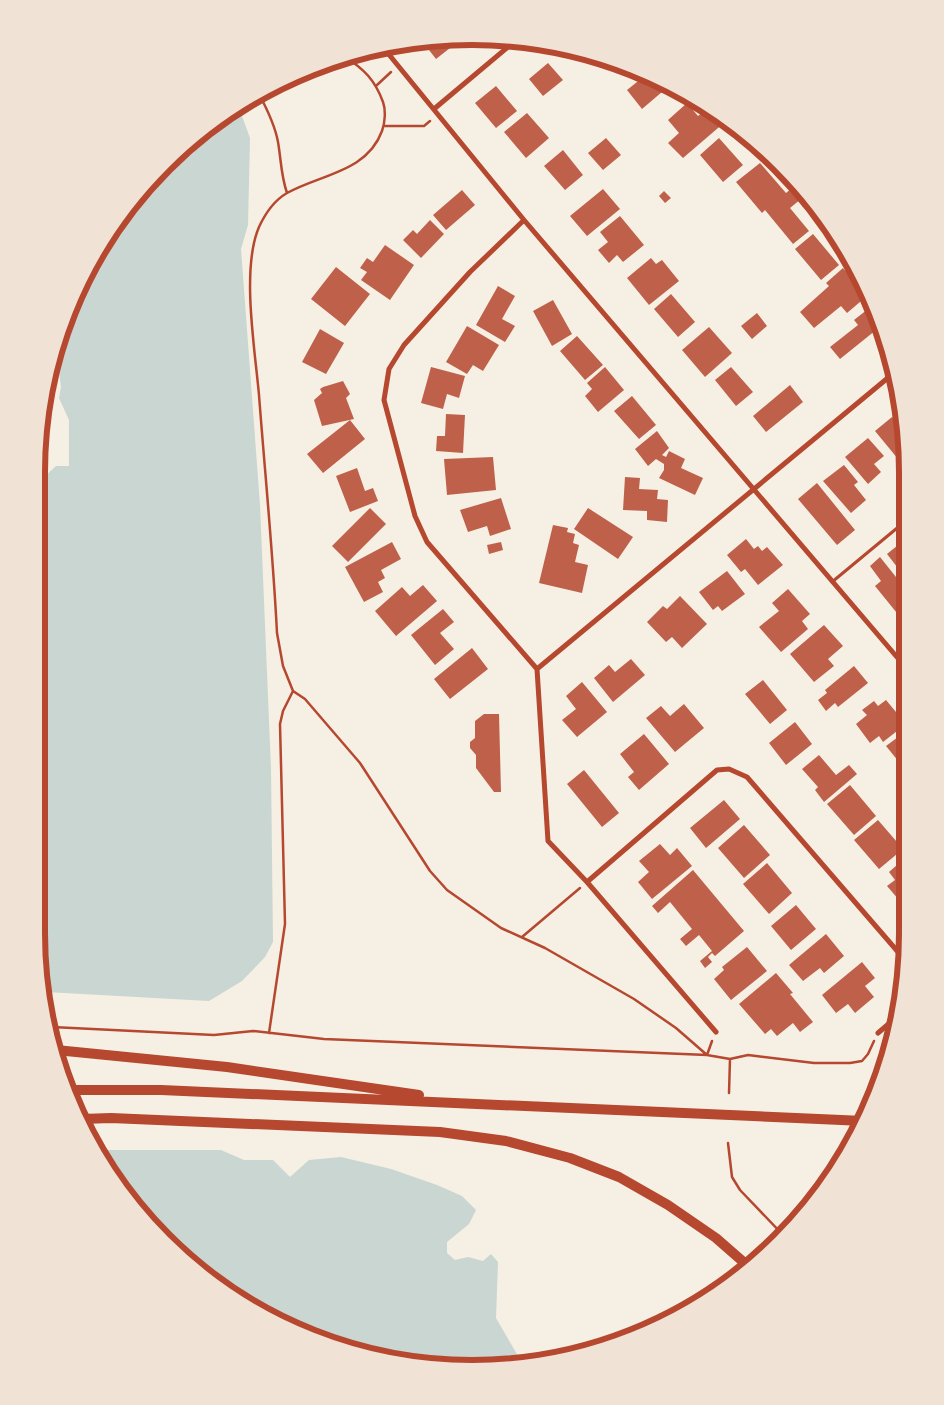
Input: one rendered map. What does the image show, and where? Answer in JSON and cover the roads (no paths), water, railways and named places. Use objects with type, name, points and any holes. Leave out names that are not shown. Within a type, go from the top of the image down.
[{"type":"main road","points":[[62,1051],[228,1067],[467,1102]]},
{"type":"main road","points":[[76,1090],[161,1090],[467,1102],[856,1121]]},
{"type":"main road","points":[[88,1119],[111,1118],[440,1132],[506,1141],[570,1158],[619,1177],[668,1205],[716,1238],[744,1262]]},
{"type":"street","points":[[434,109],[507,47]]},
{"type":"street","points":[[388,53],[441,116],[524,220],[899,660]]},
{"type":"street","points":[[524,220],[470,272],[404,345],[389,369],[384,400],[415,516],[427,542],[537,669],[548,841],[587,882],[716,1032]]},
{"type":"street","points":[[537,669],[888,378]]},
{"type":"street","points":[[587,882],[718,770],[729,769],[747,777],[898,952]]},
{"type":"street","points":[[878,1033],[889,1023]]},
{"type":"lane","points":[[832,582],[899,526]]}]
